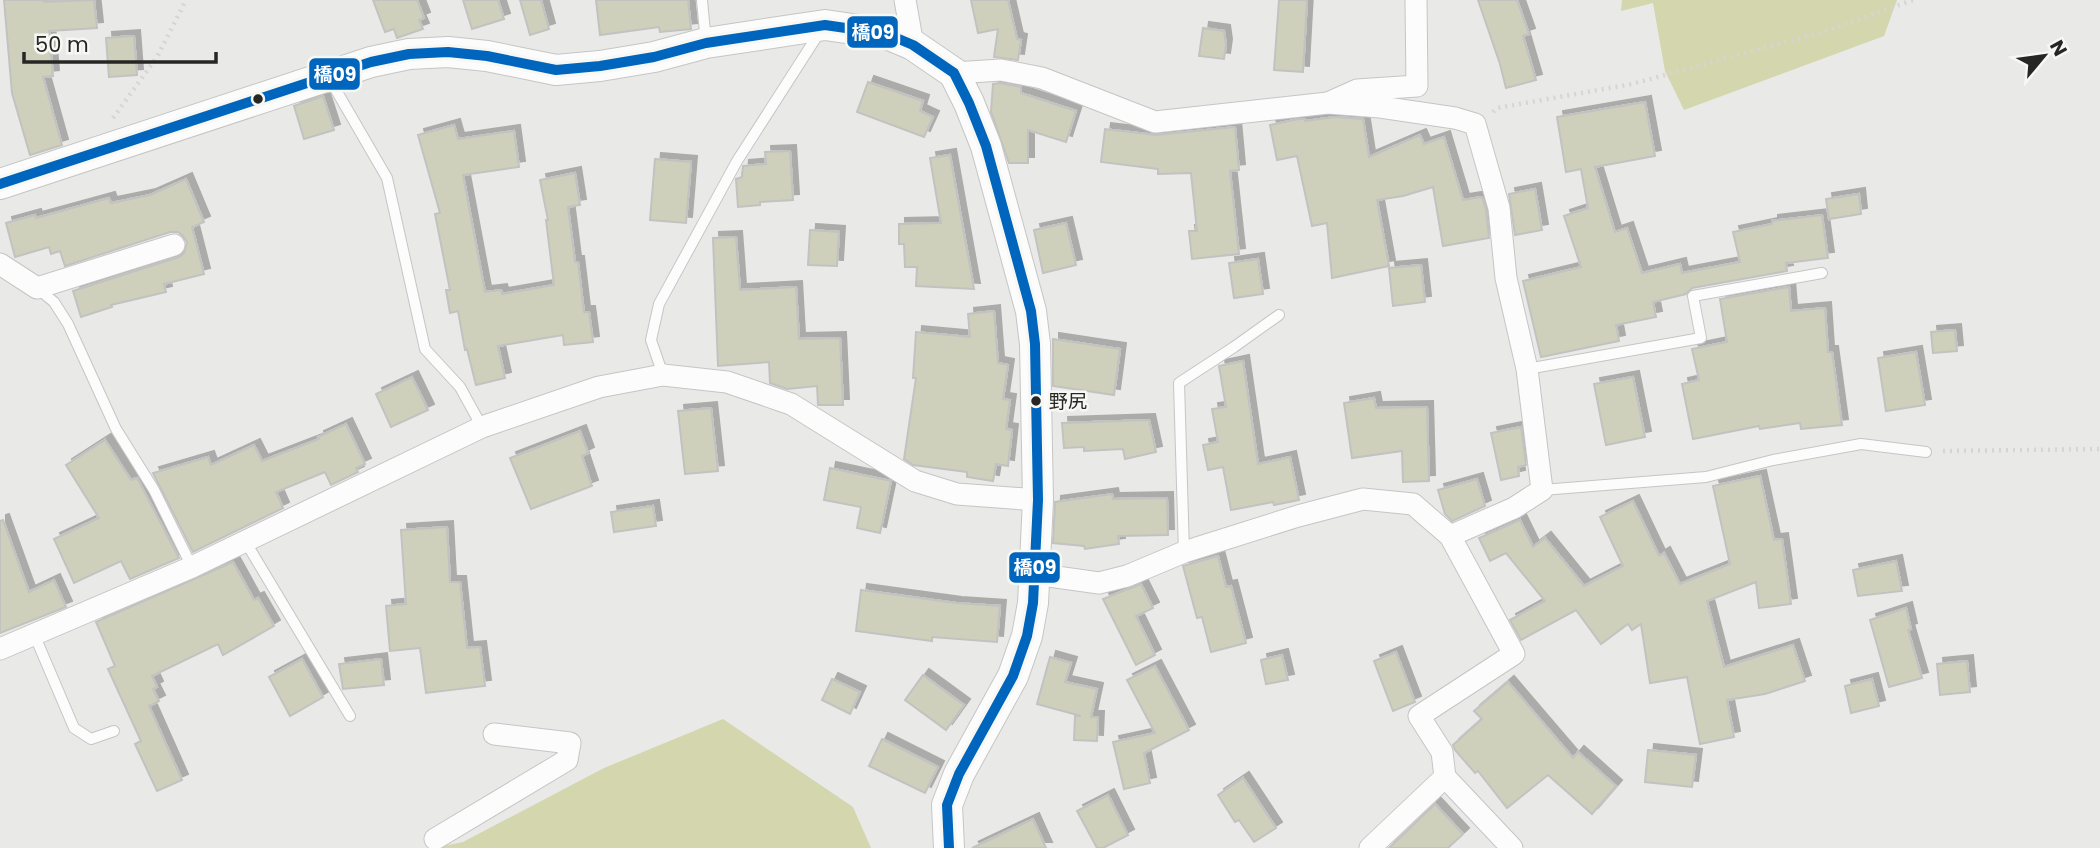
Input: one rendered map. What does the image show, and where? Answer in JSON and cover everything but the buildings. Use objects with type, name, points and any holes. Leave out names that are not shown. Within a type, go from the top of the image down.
[{"type":"street","points":[[905,0],[913,45]]},
{"type":"street","points":[[1328,103],[1357,90],[1417,86],[1416,0]]},
{"type":"street","points":[[0,184],[371,62],[409,54],[448,52],[556,70],[654,57],[706,43],[825,25],[887,34],[913,45],[954,73],[986,146],[1031,311],[1035,344],[1038,499],[1033,603],[1027,636],[1013,676],[958,774],[947,805],[949,848]]},
{"type":"street","points":[[954,73],[1001,70],[1042,78],[1155,122],[1328,103],[1380,107],[1455,118],[1475,124],[1499,208],[1506,278],[1527,369],[1542,490],[1514,508],[1450,536]]},
{"type":"street","points":[[0,264],[37,289],[174,245]]},
{"type":"street","points":[[0,649],[192,567],[482,427],[598,387],[663,375],[727,382],[791,404],[915,481],[957,494],[1038,499]]},
{"type":"street","points":[[1035,573],[1099,583],[1127,576],[1184,552],[1298,516],[1363,499],[1413,504],[1450,536],[1514,654],[1419,716],[1442,752],[1445,777],[1513,848]]},
{"type":"street","points":[[435,839],[567,760],[570,743],[494,734]]},
{"type":"street","points":[[1370,848],[1445,777]]},
{"type":"lane","points":[[702,0],[706,43]]},
{"type":"lane","points":[[663,375],[651,340],[659,304],[737,161],[825,25]]},
{"type":"lane","points":[[328,76],[387,178],[425,349],[460,387],[482,427]]},
{"type":"lane","points":[[1527,369],[1701,338],[1693,296],[1822,273]]},
{"type":"lane","points":[[37,289],[54,302],[68,324],[116,429],[154,490],[192,567]]},
{"type":"lane","points":[[1184,552],[1179,383],[1279,314]]},
{"type":"lane","points":[[1542,490],[1706,477],[1773,460],[1861,444],[1926,452]]},
{"type":"lane","points":[[245,541],[350,716]]},
{"type":"lane","points":[[34,634],[74,728],[91,739],[114,731]]},
{"type":"path","points":[[86,154],[157,57],[186,0]]},
{"type":"path","points":[[1475,124],[1497,108],[1632,84],[1823,32],[1913,0]]},
{"type":"path","points":[[1926,452],[2100,449]]},
{"type":"green space","points":[[1622,0],[1897,0],[1884,36],[1684,110],[1665,71],[1653,3],[1621,11]]},
{"type":"green space","points":[[723,719],[853,807],[871,848],[434,848],[463,842],[604,768]]},
{"type":"transit line","name":"橋09","points":[[0,184],[371,62],[409,54],[448,52],[487,56],[556,70],[654,57],[706,43],[825,25],[887,34],[913,45],[954,73],[986,146],[1031,311],[1035,344],[1038,500],[1033,603],[1027,636],[1013,676],[959,774],[947,805],[949,848]]},
{"type":"place","name":"野尻","points":[[1036,401]]}]
